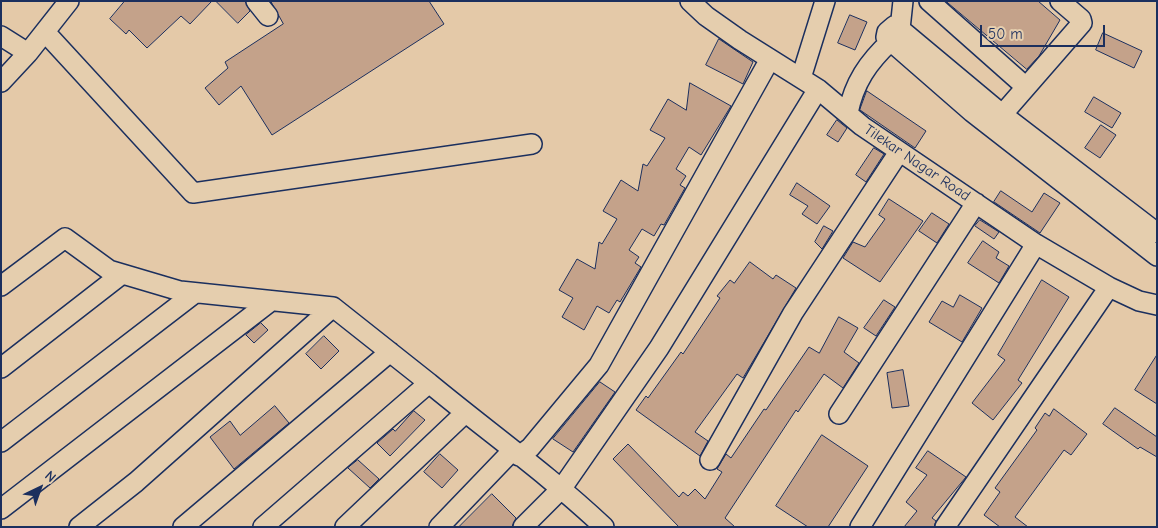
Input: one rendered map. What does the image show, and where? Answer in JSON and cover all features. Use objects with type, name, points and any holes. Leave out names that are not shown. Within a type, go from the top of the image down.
[{"type":"street","points":[[1,82],[28,53],[69,1]]},
{"type":"street","points":[[256,1],[268,16]]},
{"type":"street","name":"Tilekar Nagar Road","points":[[690,1],[706,16],[818,89],[862,126],[1036,244],[1110,287],[1139,301],[1157,305]]},
{"type":"street","points":[[800,78],[825,1]]},
{"type":"street","points":[[848,113],[860,76],[877,53],[895,35],[903,1]]},
{"type":"street","points":[[929,1],[1026,87]]},
{"type":"street","points":[[997,121],[1082,23],[1082,19],[1060,1]]},
{"type":"street","points":[[45,32],[193,193],[532,144]]},
{"type":"street","points":[[895,35],[1157,256]]},
{"type":"street","points":[[1,36],[28,53]]},
{"type":"street","points":[[439,527],[515,453],[530,448],[599,365],[770,59]]},
{"type":"street","points":[[523,527],[562,488],[659,348],[818,89]]},
{"type":"street","points":[[997,121],[1157,233]]},
{"type":"street","points":[[710,460],[793,313],[900,152]]},
{"type":"street","points":[[839,414],[976,204]]},
{"type":"street","points":[[1,286],[65,238],[109,270],[180,291],[333,307],[515,453],[562,488],[604,527]]},
{"type":"street","points":[[860,527],[1036,244]]},
{"type":"street","points":[[1,368],[122,274]]},
{"type":"street","points":[[945,527],[1110,287]]},
{"type":"street","points":[[1,442],[196,293]]},
{"type":"street","points":[[1,509],[271,300]]},
{"type":"street","points":[[79,527],[136,482],[333,307]]},
{"type":"street","points":[[183,527],[390,352]]},
{"type":"street","points":[[262,527],[429,383]]},
{"type":"street","points":[[345,527],[465,413]]},
{"type":"building","points":[[125,1],[212,1],[190,24],[181,16],[147,48],[129,30],[126,34],[110,19]]},
{"type":"building","points":[[216,1],[245,1],[250,11],[238,23]]},
{"type":"building","points":[[271,1],[429,1],[444,24],[272,135],[241,86],[219,105],[205,88],[228,68],[225,62],[283,24]]},
{"type":"building","points":[[946,1],[1038,1],[1060,20],[1039,56],[1027,69]]},
{"type":"building","points":[[850,15],[867,22],[855,50],[838,43]]},
{"type":"building","points":[[1103,33],[1142,51],[1134,68],[1096,50]]},
{"type":"building","points":[[719,39],[753,62],[743,84],[706,65]]},
{"type":"building","points":[[690,83],[731,106],[701,155],[689,147],[676,169],[686,176],[680,185],[685,188],[664,225],[661,224],[654,236],[642,229],[629,250],[639,257],[635,263],[641,267],[620,302],[617,300],[609,313],[597,306],[584,330],[562,317],[573,298],[559,290],[577,259],[595,269],[599,242],[602,244],[617,219],[603,211],[621,180],[638,191],[643,164],[647,166],[665,138],[650,130],[668,99],[686,110]]},
{"type":"building","points":[[867,91],[926,131],[915,148],[860,110]]},
{"type":"building","points":[[1094,97],[1121,113],[1112,128],[1085,112]]},
{"type":"building","points":[[837,120],[847,128],[838,142],[827,135]]},
{"type":"building","points":[[1101,125],[1116,135],[1100,158],[1085,148]]},
{"type":"building","points":[[874,148],[884,154],[866,182],[856,175]]},
{"type":"building","points":[[797,183],[830,206],[817,224],[802,214],[808,206],[790,195]]},
{"type":"building","points":[[1001,191],[1032,212],[1044,193],[1060,203],[1040,233],[994,202]]},
{"type":"building","points":[[889,199],[923,221],[880,282],[843,258],[853,242],[865,247],[885,219],[879,215]]},
{"type":"building","points":[[932,213],[949,224],[937,243],[919,231]]},
{"type":"building","points":[[980,220],[999,232],[994,239],[975,226]]},
{"type":"building","points":[[824,226],[833,231],[822,249],[815,242]]},
{"type":"building","points":[[983,241],[999,252],[996,258],[1009,266],[999,283],[968,263]]},
{"type":"building","points":[[750,262],[773,279],[776,275],[796,288],[743,378],[737,374],[695,432],[708,441],[700,456],[636,410],[646,396],[648,398],[681,352],[683,354],[720,298],[717,296],[730,280],[734,283]]},
{"type":"building","points":[[1042,280],[1069,297],[1018,380],[1022,383],[993,420],[972,403],[1005,360],[998,355]]},
{"type":"building","points":[[960,295],[982,308],[962,342],[929,322],[942,301],[953,307]]},
{"type":"building","points":[[884,300],[895,307],[876,336],[864,328]]},
{"type":"building","points":[[839,317],[858,328],[844,352],[859,363],[843,388],[824,374],[798,412],[796,410],[725,518],[735,527],[679,527],[613,459],[628,444],[679,497],[683,492],[688,496],[695,489],[705,499],[722,472],[717,469],[726,454],[731,458],[809,347],[819,353]]},
{"type":"building","points":[[261,323],[268,330],[254,343],[246,335]]},
{"type":"building","points":[[324,336],[339,351],[321,369],[306,354]]},
{"type":"building","points":[[1157,355],[1157,404],[1135,390]]},
{"type":"building","points":[[903,370],[909,406],[892,408],[887,373]]},
{"type":"building","points":[[600,382],[615,392],[573,452],[553,439]]},
{"type":"building","points":[[275,406],[289,423],[234,469],[210,437],[230,421],[240,435]]},
{"type":"building","points":[[1115,408],[1157,437],[1157,457],[1140,447],[1138,449],[1103,424]]},
{"type":"building","points":[[1054,409],[1087,434],[1071,455],[1064,450],[1015,517],[1028,527],[1000,527],[984,515],[1000,492],[995,488],[1037,430],[1035,428],[1045,413],[1049,416]]},
{"type":"building","points":[[414,411],[425,420],[390,456],[377,443],[393,429],[395,431]]},
{"type":"building","points":[[822,435],[868,466],[828,527],[808,527],[776,506]]},
{"type":"building","points":[[928,451],[966,477],[932,518],[936,521],[934,527],[904,527],[917,511],[906,502],[927,475],[916,468]]},
{"type":"building","points":[[440,454],[458,470],[442,488],[424,472]]},
{"type":"building","points":[[358,460],[379,479],[370,488],[348,468]]},
{"type":"building","points":[[492,494],[516,518],[512,527],[459,527]]}]
